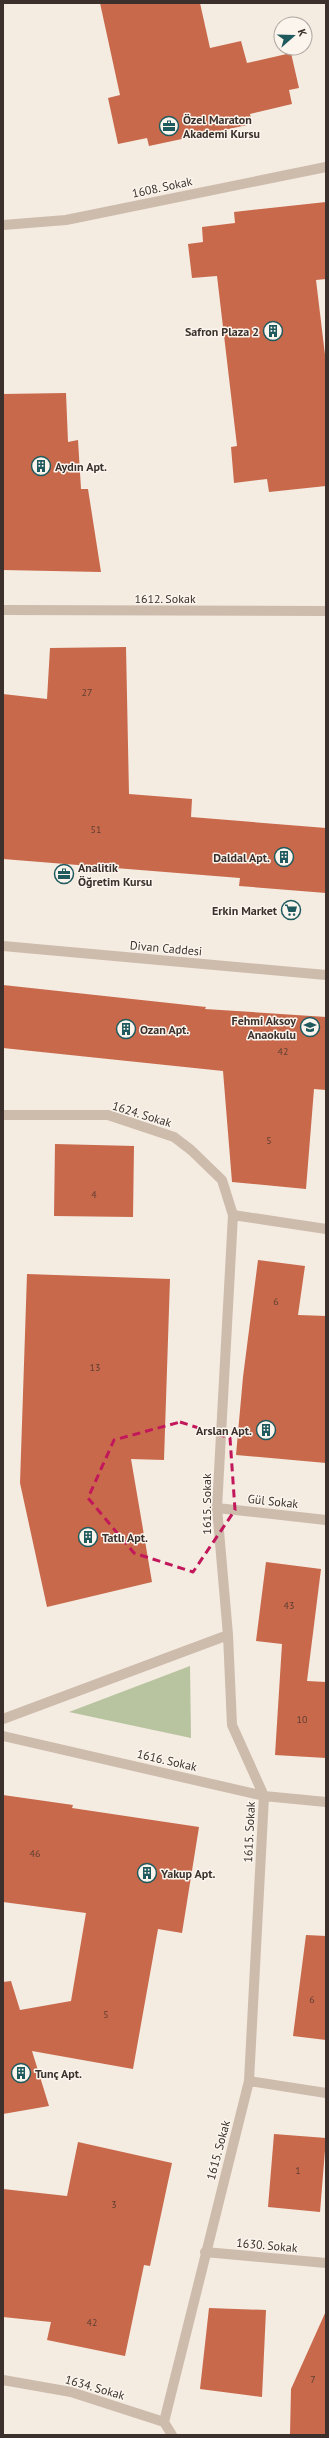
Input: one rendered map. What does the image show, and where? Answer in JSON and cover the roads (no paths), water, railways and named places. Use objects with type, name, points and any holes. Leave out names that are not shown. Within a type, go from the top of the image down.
[{"type":"street","name":"1608. Sokak","points":[[3,226],[66,220],[326,167]]},
{"type":"street","name":"1612. Sokak","points":[[3,610],[326,611]]},
{"type":"street","name":"Divan Caddesi","points":[[3,946],[326,975]]},
{"type":"street","name":"1624. Sokak","points":[[3,1115],[108,1115],[174,1137],[192,1150],[222,1180],[233,1215]]},
{"type":"street","points":[[233,1215],[326,1229]]},
{"type":"street","name":"1615. Sokak","points":[[164,2422],[205,2252],[249,2081],[264,1796],[232,1725],[228,1635],[217,1508],[233,1215]]},
{"type":"street","name":"Gül Sokak","points":[[217,1508],[326,1520]]},
{"type":"street","points":[[3,1719],[228,1635]]},
{"type":"street","name":"1616. Sokak","points":[[3,1736],[264,1796],[326,1802]]},
{"type":"street","points":[[249,2081],[326,2093]]},
{"type":"street","name":"1630. Sokak","points":[[205,2252],[326,2263]]},
{"type":"street","name":"1634. Sokak","points":[[3,2380],[71,2392],[164,2422]]},
{"type":"street","points":[[164,2422],[172,2435]]},
{"type":"place","name":"Özel Maraton Akademi Kursu","points":[[169,126]]},
{"type":"place","name":"Safron Plaza 2","points":[[273,331]]},
{"type":"place","name":"Aydın Apt.","points":[[41,466]]},
{"type":"place","name":"Daldal Apt.","points":[[284,857]]},
{"type":"place","name":"Analitik Öğretim Kursu","points":[[64,874]]},
{"type":"place","name":"Erkin Market","points":[[291,910]]},
{"type":"place","name":"Fehmi Aksoy Anaokulu","points":[[310,1027]]},
{"type":"place","name":"Ozan Apt.","points":[[126,1029]]},
{"type":"place","name":"Arslan Apt.","points":[[266,1430]]},
{"type":"place","name":"Tatlı Apt.","points":[[88,1537]]},
{"type":"place","name":"Yakup Apt.","points":[[147,1873]]},
{"type":"place","name":"Tunç Apt.","points":[[21,2073]]}]
